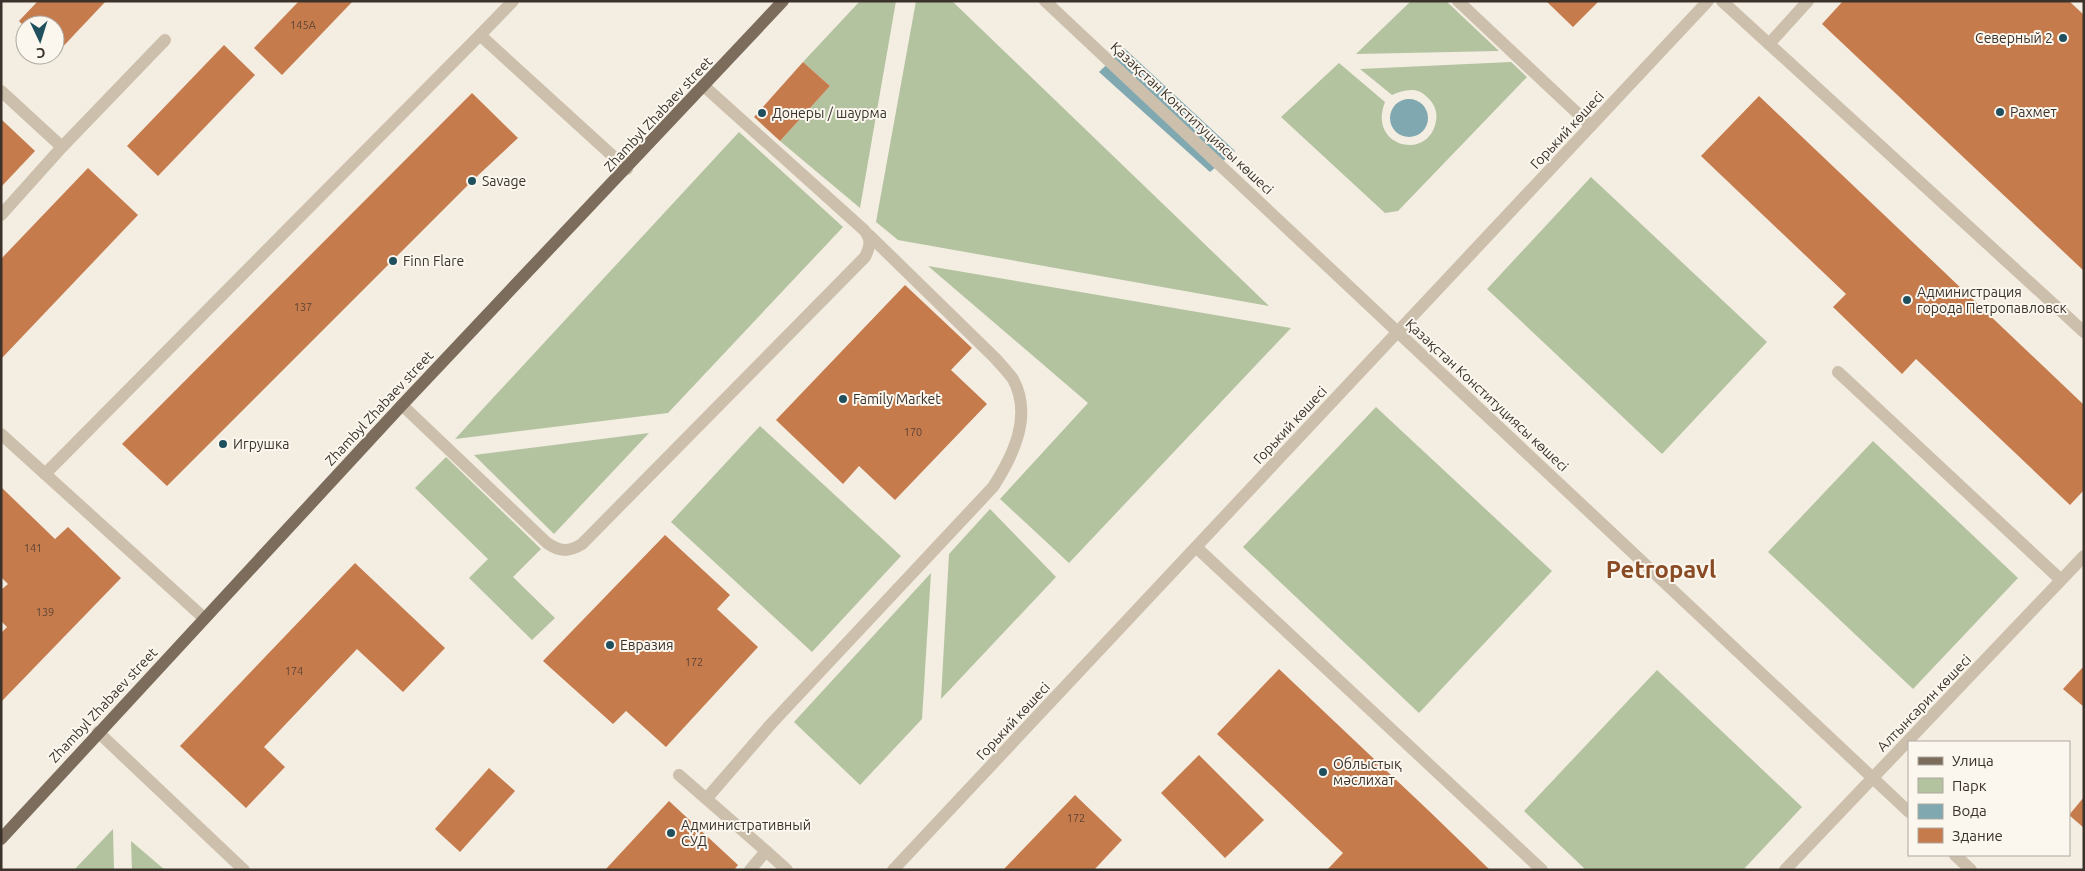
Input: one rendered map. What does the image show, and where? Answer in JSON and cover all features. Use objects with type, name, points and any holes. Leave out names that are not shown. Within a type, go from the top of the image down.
[{"type":"main road","name":"Zhambyl Zhabaev street","points":[[1,839],[402,405],[627,169],[783,1]]},
{"type":"street","points":[[45,474],[513,1]]},
{"type":"street","name":"Қазақстан Конституциясы көшесі","points":[[1045,1],[1908,811]]},
{"type":"street","points":[[1458,1],[1591,126]]},
{"type":"street","name":"Горький көшесі","points":[[893,870],[1708,1]]},
{"type":"street","points":[[1722,1],[2084,332]]},
{"type":"street","points":[[1769,44],[1808,1]]},
{"type":"street","points":[[480,35],[627,169]]},
{"type":"street","points":[[1,215],[62,147],[166,40]]},
{"type":"street","points":[[705,86],[869,235],[995,358],[1013,380],[1021,408],[1018,437],[1010,462],[988,493],[771,724],[707,798]]},
{"type":"street","points":[[1,91],[62,147]]},
{"type":"street","points":[[402,405],[548,543],[556,549],[566,551],[574,549],[582,544],[865,257],[870,243],[869,235]]},
{"type":"street","points":[[1838,372],[2061,580]]},
{"type":"street","points":[[1,434],[204,618]]},
{"type":"street","points":[[1196,547],[1542,870]]},
{"type":"street","name":"Алтынсарин көшесі","points":[[1908,741],[2084,556]]},
{"type":"street","points":[[98,732],[244,870]]},
{"type":"street","name":"Алтынсарин көшесі","points":[[1785,870],[1908,741]]},
{"type":"street","points":[[679,775],[787,870]]},
{"type":"street","points":[[750,870],[766,851]]},
{"type":"street","points":[[1956,856],[1970,870]]},
{"type":"green space","points":[[860,1],[896,1],[860,208],[780,141],[830,86],[803,62]]},
{"type":"green space","points":[[916,1],[952,1],[1269,306],[898,240],[876,222]]},
{"type":"green space","points":[[1411,1],[1446,1],[1499,51],[1356,54]]},
{"type":"green space","points":[[1511,62],[1527,77],[1398,211],[1385,213],[1281,117],[1339,63],[1385,102],[1382,117],[1384,130],[1391,139],[1401,144],[1412,145],[1423,142],[1431,134],[1436,121],[1436,111],[1432,102],[1419,91],[1414,90],[1392,95],[1360,69]]},
{"type":"green space","points":[[739,132],[843,227],[668,413],[455,439]]},
{"type":"green space","points":[[1591,177],[1767,342],[1662,454],[1487,289]]},
{"type":"green space","points":[[928,266],[1291,328],[1069,563],[1000,499],[1088,403]]},
{"type":"green space","points":[[1376,407],[1552,571],[1419,713],[1243,547]]},
{"type":"green space","points":[[760,426],[901,556],[812,652],[671,522]]},
{"type":"green space","points":[[649,433],[554,534],[474,455]]},
{"type":"green space","points":[[1873,441],[2018,578],[1913,689],[1768,552]]},
{"type":"green space","points":[[446,457],[541,549],[513,577],[555,618],[532,640],[469,578],[488,559],[415,488]]},
{"type":"green space","points":[[990,509],[1056,577],[941,699],[949,554]]},
{"type":"green space","points":[[931,573],[922,719],[860,785],[794,722]]},
{"type":"green space","points":[[1657,670],[1802,807],[1743,870],[1586,870],[1524,811]]},
{"type":"green space","points":[[113,829],[114,870],[74,870]]},
{"type":"green space","points":[[131,841],[165,870],[132,870]]},
{"type":"water","points":[[1124,48],[1235,151],[1210,172],[1099,72]]},
{"type":"water","points":[[1409,99],[1423,104],[1428,118],[1423,132],[1409,137],[1395,132],[1390,118],[1395,104]]},
{"type":"building","points":[[38,1],[106,1],[65,44],[65,15],[25,15]]},
{"type":"building","points":[[299,1],[353,1],[282,75],[254,48]]},
{"type":"building","points":[[1546,1],[1599,1],[1573,27]]},
{"type":"building","name":"Рахмет","points":[[1843,1],[2069,1],[2084,15],[2084,271],[1822,24]]},
{"type":"building","points":[[224,45],[255,75],[158,176],[127,146]]},
{"type":"building","points":[[803,62],[830,86],[780,141],[754,117]]},
{"type":"building","points":[[472,93],[518,138],[472,181],[167,486],[122,444]]},
{"type":"building","name":"Администрация города Петропавловск","points":[[1759,96],[2084,405],[2084,490],[2070,505],[1916,359],[1902,374],[1833,307],[1846,294],[1701,156]]},
{"type":"building","points":[[1,119],[35,151],[1,187]]},
{"type":"building","points":[[88,168],[138,215],[1,359],[1,259]]},
{"type":"building","name":"Family Мarket","points":[[905,285],[972,348],[951,370],[987,404],[895,500],[859,466],[843,484],[776,420]]},
{"type":"building","points":[[1,487],[55,539],[68,527],[121,578],[1,702],[1,633],[7,627],[1,621],[1,590],[8,584],[1,577]]},
{"type":"building","points":[[665,535],[730,595],[717,609],[758,647],[666,747],[626,711],[613,724],[543,661]]},
{"type":"building","points":[[355,563],[445,648],[403,692],[357,649],[264,747],[285,767],[246,808],[180,746]]},
{"type":"building","points":[[2084,666],[2084,707],[2063,689]]},
{"type":"building","name":"Облыстық мәслихат","points":[[1279,669],[1490,870],[1327,870],[1343,853],[1217,734]]},
{"type":"building","points":[[1199,755],[1264,820],[1225,858],[1161,793]]},
{"type":"building","points":[[489,768],[515,791],[460,852],[435,829]]},
{"type":"building","points":[[1075,795],[1122,840],[1094,870],[1003,870]]},
{"type":"building","points":[[2084,797],[2084,828],[2070,814]]},
{"type":"building","name":"Административный СУД","points":[[669,801],[738,865],[734,870],[605,870]]},
{"type":"place","name":"Северный 2","points":[[2063,38]]},
{"type":"place","name":"Рахмет","points":[[2000,112]]},
{"type":"place","name":"Донеры / шаурма","points":[[762,113]]},
{"type":"place","name":"Savage","points":[[472,181]]},
{"type":"place","name":"Finn Flare","points":[[393,261]]},
{"type":"place","name":"Администрация города Петропавловск","points":[[1907,300]]},
{"type":"place","name":"Family Мarket","points":[[843,399]]},
{"type":"place","name":"Игрушка","points":[[223,444]]},
{"type":"place","name":"Евразия","points":[[610,645]]},
{"type":"place","name":"Облыстық мәслихат","points":[[1323,772]]},
{"type":"place","name":"Административный СУД","points":[[671,833]]},
{"type":"district","name":"Petropavl","points":[[1661,569]]}]
